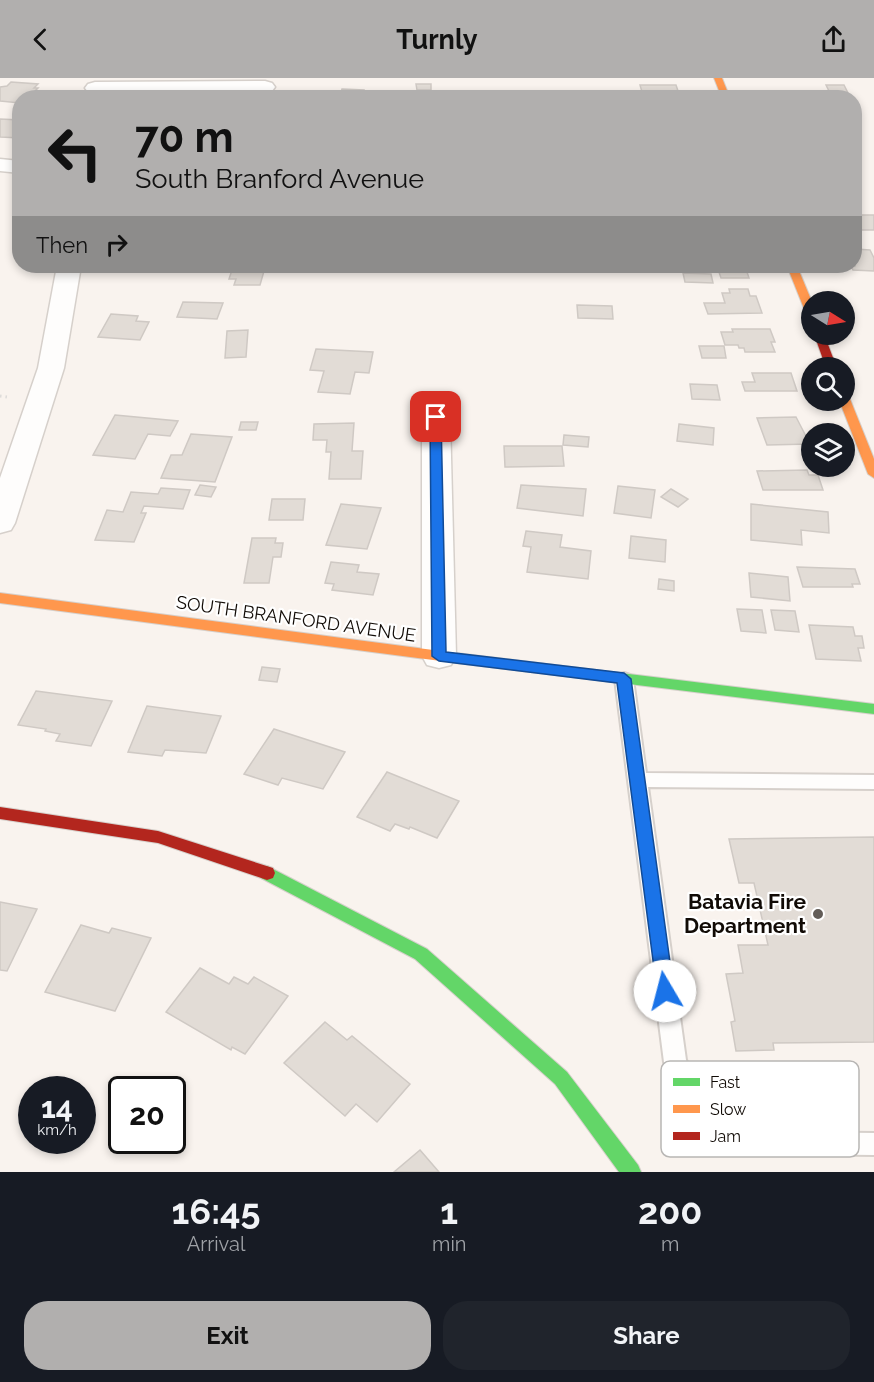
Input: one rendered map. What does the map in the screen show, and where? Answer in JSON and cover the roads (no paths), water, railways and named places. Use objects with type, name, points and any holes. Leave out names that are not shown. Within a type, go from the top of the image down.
[{"type":"street","points":[[95,88],[265,87]]},
{"type":"street","points":[[0,523],[51,368],[68,273]]},
{"type":"street","points":[[795,273],[802,291]]},
{"type":"street","points":[[849,411],[874,474]]},
{"type":"street","points":[[436,417],[439,656]]},
{"type":"street","name":"SOUTH BRANFORD AVENUE","points":[[0,598],[873,711]]},
{"type":"street","points":[[0,813],[158,837],[259,869],[421,954],[561,1078],[631,1172]]},
{"type":"lane","points":[[624,679],[675,1061]]},
{"type":"lane","points":[[637,780],[874,782]]},
{"type":"lane","points":[[859,1144],[874,1144]]},
{"type":"place","name":"Batavia Fire Department","points":[[818,914]]}]
